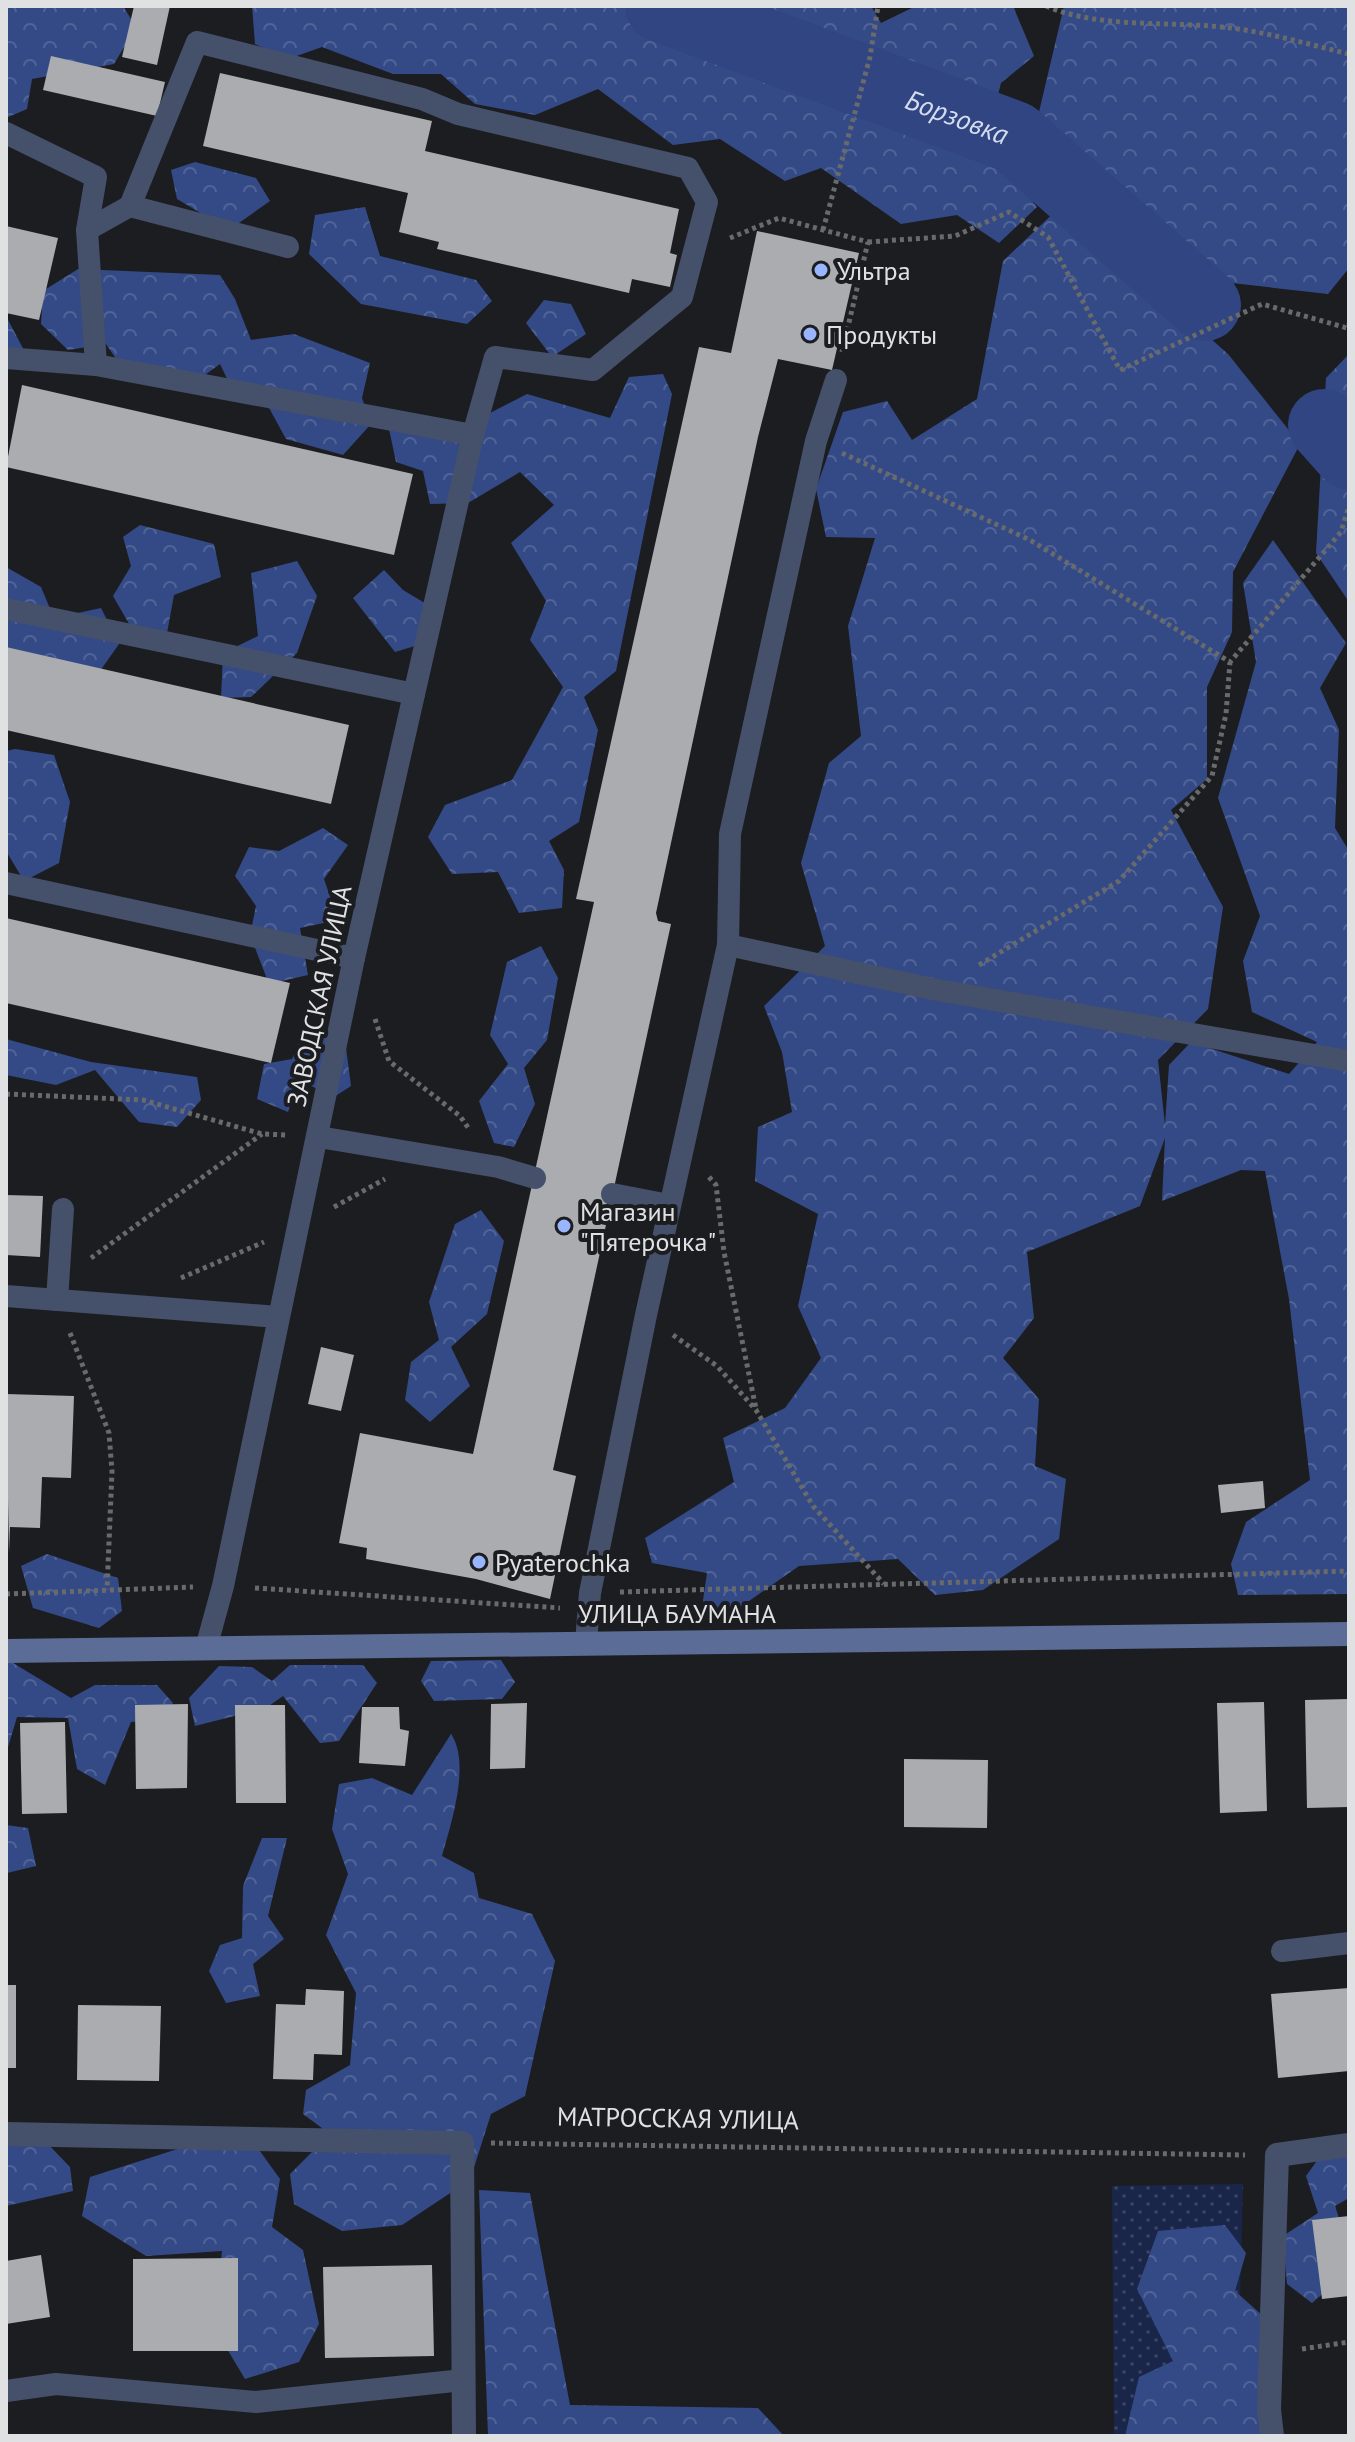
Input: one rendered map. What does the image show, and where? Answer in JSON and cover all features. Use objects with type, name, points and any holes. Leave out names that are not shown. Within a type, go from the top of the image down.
[{"type":"street","name":"УЛИЦА БАУМАНА","points":[[6,1651],[1349,1634]]},
{"type":"street","points":[[6,2134],[462,2143],[464,2436]]},
{"type":"street","points":[[1272,2436],[1269,2410],[1277,2155],[1349,2145]]},
{"type":"lane","points":[[87,230],[130,206],[197,42],[422,99],[458,114],[688,168],[707,202],[696,252]]},
{"type":"lane","points":[[6,133],[96,177],[87,230],[96,365]]},
{"type":"lane","points":[[130,206],[288,247]]},
{"type":"lane","name":"ЗАВОДСКАЯ УЛИЦА","points":[[206,1648],[223,1586],[354,958],[473,435],[495,357],[593,370],[682,297],[696,252]]},
{"type":"lane","points":[[6,358],[96,365],[473,435]]},
{"type":"lane","points":[[586,1642],[590,1593],[646,1315],[728,945],[730,834],[816,441],[836,380]]},
{"type":"lane","points":[[6,609],[414,694]]},
{"type":"lane","points":[[6,883],[354,958]]},
{"type":"lane","points":[[728,945],[937,990],[1349,1061]]},
{"type":"lane","points":[[319,1137],[498,1167],[535,1178]]},
{"type":"lane","points":[[612,1194],[669,1205]]},
{"type":"lane","points":[[57,1300],[63,1209]]},
{"type":"lane","points":[[6,1296],[278,1317]]},
{"type":"lane","points":[[1282,1951],[1349,1943]]},
{"type":"lane","points":[[6,2391],[56,2384],[256,2402],[463,2380]]},
{"type":"path","points":[[823,230],[870,57],[878,6]]},
{"type":"path","points":[[1046,6],[1062,13],[1122,20],[1252,30],[1349,54]]},
{"type":"path","points":[[696,252],[779,218],[868,242],[955,236],[1009,212],[1048,237],[1120,370],[1262,304],[1347,328],[1349,324]]},
{"type":"path","points":[[836,380],[868,242]]},
{"type":"path","points":[[816,441],[1030,540],[1230,662]]},
{"type":"path","points":[[937,990],[1119,881],[1212,776],[1226,714],[1230,662],[1341,532],[1349,506]]},
{"type":"path","points":[[374,1017],[389,1061],[460,1116],[498,1167]]},
{"type":"path","points":[[6,1094],[143,1100],[262,1134],[319,1137]]},
{"type":"path","points":[[107,1590],[112,1471],[109,1433],[57,1300],[84,1263],[262,1134]]},
{"type":"path","points":[[685,1146],[716,1185],[724,1252],[756,1410]]},
{"type":"path","points":[[646,1315],[717,1366],[756,1410],[813,1506],[885,1585]]},
{"type":"path","points":[[1200,1576],[1349,1571]]},
{"type":"path","name":"МАТРОССКАЯ УЛИЦА","points":[[462,2143],[1277,2155]]},
{"type":"path","points":[[1271,2353],[1349,2342]]},
{"type":"shaded area","points":[[1243,2184],[1237,2408],[1241,2436],[1114,2436],[1112,2186]]},
{"type":"green space","points":[[6,6],[123,6],[136,27],[114,64],[32,79],[27,109],[6,118]]},
{"type":"green space","points":[[252,6],[871,6],[881,23],[916,6],[1013,6],[1034,56],[1001,83],[986,141],[1037,207],[999,243],[957,215],[901,224],[821,168],[785,181],[720,139],[673,145],[598,89],[535,115],[475,104],[441,74],[393,74],[322,47],[288,59],[255,44]]},
{"type":"green space","points":[[1064,6],[1349,6],[1349,268],[1328,294],[1214,281],[1035,129]]},
{"type":"green space","points":[[195,162],[256,178],[270,201],[229,230],[177,199],[171,170]]},
{"type":"green space","points":[[1061,206],[1228,354],[1300,444],[1233,572],[1232,632],[1207,687],[1207,779],[1171,810],[1223,907],[1208,1009],[1158,1060],[1165,1125],[1169,1065],[1191,1042],[1289,1074],[1317,1042],[1252,1012],[1243,961],[1260,916],[1218,798],[1256,662],[1243,583],[1273,540],[1346,643],[1320,688],[1339,730],[1335,828],[1349,851],[1349,1594],[1238,1595],[1231,1564],[1246,1522],[1310,1480],[1289,1299],[1265,1171],[1241,1170],[1162,1201],[1165,1138],[1140,1206],[1027,1252],[1034,1318],[1003,1358],[1039,1399],[1035,1466],[1066,1479],[1059,1539],[983,1590],[935,1595],[898,1559],[799,1566],[719,1622],[702,1607],[707,1573],[652,1563],[645,1538],[734,1482],[723,1438],[785,1408],[821,1358],[798,1306],[818,1214],[755,1181],[758,1127],[792,1112],[782,1052],[764,1006],[825,946],[801,863],[829,763],[861,736],[848,626],[875,538],[826,537],[816,489],[843,412],[887,401],[912,440],[977,399],[1003,261]]},
{"type":"green space","points":[[365,207],[380,256],[476,280],[492,301],[467,324],[361,304],[309,254],[315,215]]},
{"type":"green space","points":[[78,269],[220,275],[235,299],[251,340],[294,334],[370,363],[362,398],[371,424],[343,455],[286,439],[268,406],[234,393],[220,364],[194,383],[123,369],[106,344],[68,350],[41,324],[43,291]]},
{"type":"green space","points":[[544,300],[571,304],[586,334],[552,357],[526,323]]},
{"type":"green space","points":[[6,316],[27,356],[6,369]]},
{"type":"green space","points":[[1349,354],[1349,602],[1316,553],[1326,378]]},
{"type":"green space","points":[[663,374],[672,394],[616,671],[584,697],[598,730],[579,822],[549,841],[564,870],[562,908],[519,913],[498,872],[452,874],[428,837],[445,805],[512,780],[563,687],[530,640],[546,601],[511,543],[554,505],[520,472],[468,503],[430,504],[423,471],[396,462],[389,429],[425,420],[473,450],[488,414],[527,394],[610,418],[629,377]]},
{"type":"green space","points":[[140,525],[214,544],[221,577],[174,595],[167,633],[139,641],[113,596],[131,566],[123,537]]},
{"type":"green space","points":[[297,561],[317,596],[297,653],[251,697],[221,698],[223,653],[258,636],[251,573]]},
{"type":"green space","points":[[6,567],[41,587],[54,618],[101,608],[119,644],[100,671],[6,651]]},
{"type":"green space","points":[[384,570],[403,590],[443,614],[428,642],[395,652],[353,598]]},
{"type":"green space","points":[[15,749],[54,755],[70,802],[59,863],[24,881],[6,851],[6,751]]},
{"type":"green space","points":[[323,828],[348,845],[324,879],[338,920],[300,928],[308,975],[269,984],[250,935],[256,906],[235,876],[249,847],[279,851]]},
{"type":"green space","points":[[541,946],[558,978],[547,1040],[524,1068],[535,1104],[514,1147],[494,1143],[479,1101],[508,1064],[490,1035],[507,962]]},
{"type":"green space","points":[[304,1030],[345,1040],[351,1086],[334,1097],[299,1080],[288,1112],[257,1099],[264,1064],[292,1059]]},
{"type":"green space","points":[[6,1039],[91,1062],[197,1077],[201,1100],[177,1127],[139,1122],[95,1070],[56,1085],[6,1075]]},
{"type":"green space","points":[[481,1210],[504,1241],[487,1314],[451,1347],[470,1386],[430,1422],[405,1400],[411,1362],[439,1340],[429,1302],[455,1224]]},
{"type":"green space","points":[[47,1554],[118,1578],[122,1611],[99,1628],[33,1608],[21,1566]]},
{"type":"green space","points":[[501,1660],[515,1682],[502,1699],[434,1701],[421,1681],[431,1661]]},
{"type":"green space","points":[[6,1663],[13,1663],[71,1698],[95,1685],[157,1685],[173,1703],[158,1720],[131,1722],[105,1785],[77,1769],[68,1718],[17,1717],[6,1754]]},
{"type":"green space","points":[[290,1665],[363,1665],[377,1683],[339,1741],[320,1743],[283,1696],[266,1708],[195,1726],[189,1698],[219,1666],[252,1667],[272,1681]]},
{"type":"green space","points":[[451,1734],[457,1746],[459,1777],[442,1856],[474,1873],[479,1898],[532,1914],[555,1961],[525,2096],[491,2114],[470,2180],[402,2225],[342,2231],[294,2204],[290,2174],[330,2134],[303,2114],[306,2090],[350,2065],[356,1993],[326,1935],[348,1874],[332,1829],[339,1784],[372,1778],[412,1795]]},
{"type":"green space","points":[[6,1825],[28,1828],[36,1866],[7,1873],[6,1882]]},
{"type":"green space","points":[[262,1838],[287,1838],[268,1916],[284,1939],[253,1964],[260,1996],[226,2003],[209,1971],[220,1945],[242,1938],[243,1886]]},
{"type":"green space","points":[[6,2141],[45,2141],[70,2167],[73,2191],[6,2206]]},
{"type":"green space","points":[[190,2145],[257,2147],[280,2179],[272,2227],[303,2250],[319,2324],[299,2362],[245,2379],[214,2327],[222,2251],[146,2256],[82,2216],[90,2177]]},
{"type":"green space","points":[[1349,2154],[1349,2198],[1335,2206],[1349,2248],[1349,2271],[1312,2303],[1287,2284],[1283,2236],[1318,2213],[1306,2176],[1321,2155]]},
{"type":"green space","points":[[479,2190],[530,2193],[570,2405],[758,2408],[784,2436],[488,2436]]},
{"type":"green space","points":[[1225,2225],[1246,2253],[1235,2291],[1264,2317],[1261,2436],[1125,2436],[1139,2377],[1173,2361],[1137,2289],[1158,2231]]},
{"type":"building","points":[[134,6],[170,6],[157,65],[122,57]]},
{"type":"building","points":[[51,56],[165,82],[157,116],[43,90]]},
{"type":"building","points":[[220,73],[432,121],[425,151],[679,209],[670,253],[677,255],[670,287],[632,279],[629,293],[437,249],[439,242],[399,232],[408,193],[203,146]]},
{"type":"building","points":[[6,226],[58,238],[39,320],[6,313]]},
{"type":"building","points":[[757,231],[859,253],[832,370],[778,359],[758,437],[656,913],[658,921],[671,924],[553,1470],[576,1476],[550,1599],[476,1579],[366,1559],[367,1548],[339,1543],[360,1433],[473,1454],[594,902],[576,899],[699,347],[731,353]]},
{"type":"building","points":[[22,385],[413,474],[394,555],[6,467]]},
{"type":"building","points":[[6,647],[349,725],[331,804],[6,730]]},
{"type":"building","points":[[6,918],[290,983],[271,1063],[6,1003]]},
{"type":"building","points":[[6,1195],[43,1196],[40,1257],[6,1255]]},
{"type":"building","points":[[321,1347],[354,1355],[341,1411],[308,1404]]},
{"type":"building","points":[[6,1394],[74,1396],[71,1478],[42,1477],[40,1528],[10,1527],[9,1553]]},
{"type":"building","points":[[1263,1481],[1265,1508],[1221,1513],[1218,1485]]},
{"type":"building","points":[[1349,1699],[1349,1807],[1307,1808],[1305,1700]]},
{"type":"building","points":[[1264,1702],[1267,1811],[1220,1813],[1217,1703]]},
{"type":"building","points":[[527,1703],[525,1768],[490,1769],[491,1704]]},
{"type":"building","points":[[188,1704],[187,1788],[136,1789],[135,1705]]},
{"type":"building","points":[[235,1705],[285,1705],[286,1803],[236,1803]]},
{"type":"building","points":[[362,1707],[399,1707],[400,1729],[409,1731],[405,1766],[359,1763]]},
{"type":"building","points":[[65,1722],[67,1813],[22,1814],[20,1723]]},
{"type":"building","points":[[904,1759],[988,1760],[987,1828],[904,1827]]},
{"type":"building","points":[[6,1985],[16,1985],[16,2068],[6,2068]]},
{"type":"building","points":[[1349,1988],[1349,2071],[1278,2078],[1271,1994]]},
{"type":"building","points":[[306,1989],[344,1991],[342,2055],[314,2054],[313,2080],[273,2079],[276,2004],[305,2005]]},
{"type":"building","points":[[78,2005],[161,2006],[159,2081],[77,2080]]},
{"type":"building","points":[[1349,2216],[1349,2296],[1322,2299],[1312,2220]]},
{"type":"building","points":[[41,2255],[50,2317],[6,2324],[6,2261]]},
{"type":"building","points":[[238,2258],[238,2351],[133,2351],[133,2259]]},
{"type":"building","points":[[432,2265],[434,2356],[325,2358],[323,2267]]},
{"type":"waterway","name":"Борзовка","points":[[661,6],[1014,137],[1205,305]]},
{"type":"waterway","points":[[1324,425],[1349,453]]},
{"type":"place","name":"Ультра","points":[[821,270]]},
{"type":"place","name":"Продукты","points":[[810,334]]},
{"type":"place","name":"Магазин \"Пятерочка\"","points":[[564,1226]]},
{"type":"place","name":"Pyaterochka","points":[[479,1562]]}]
